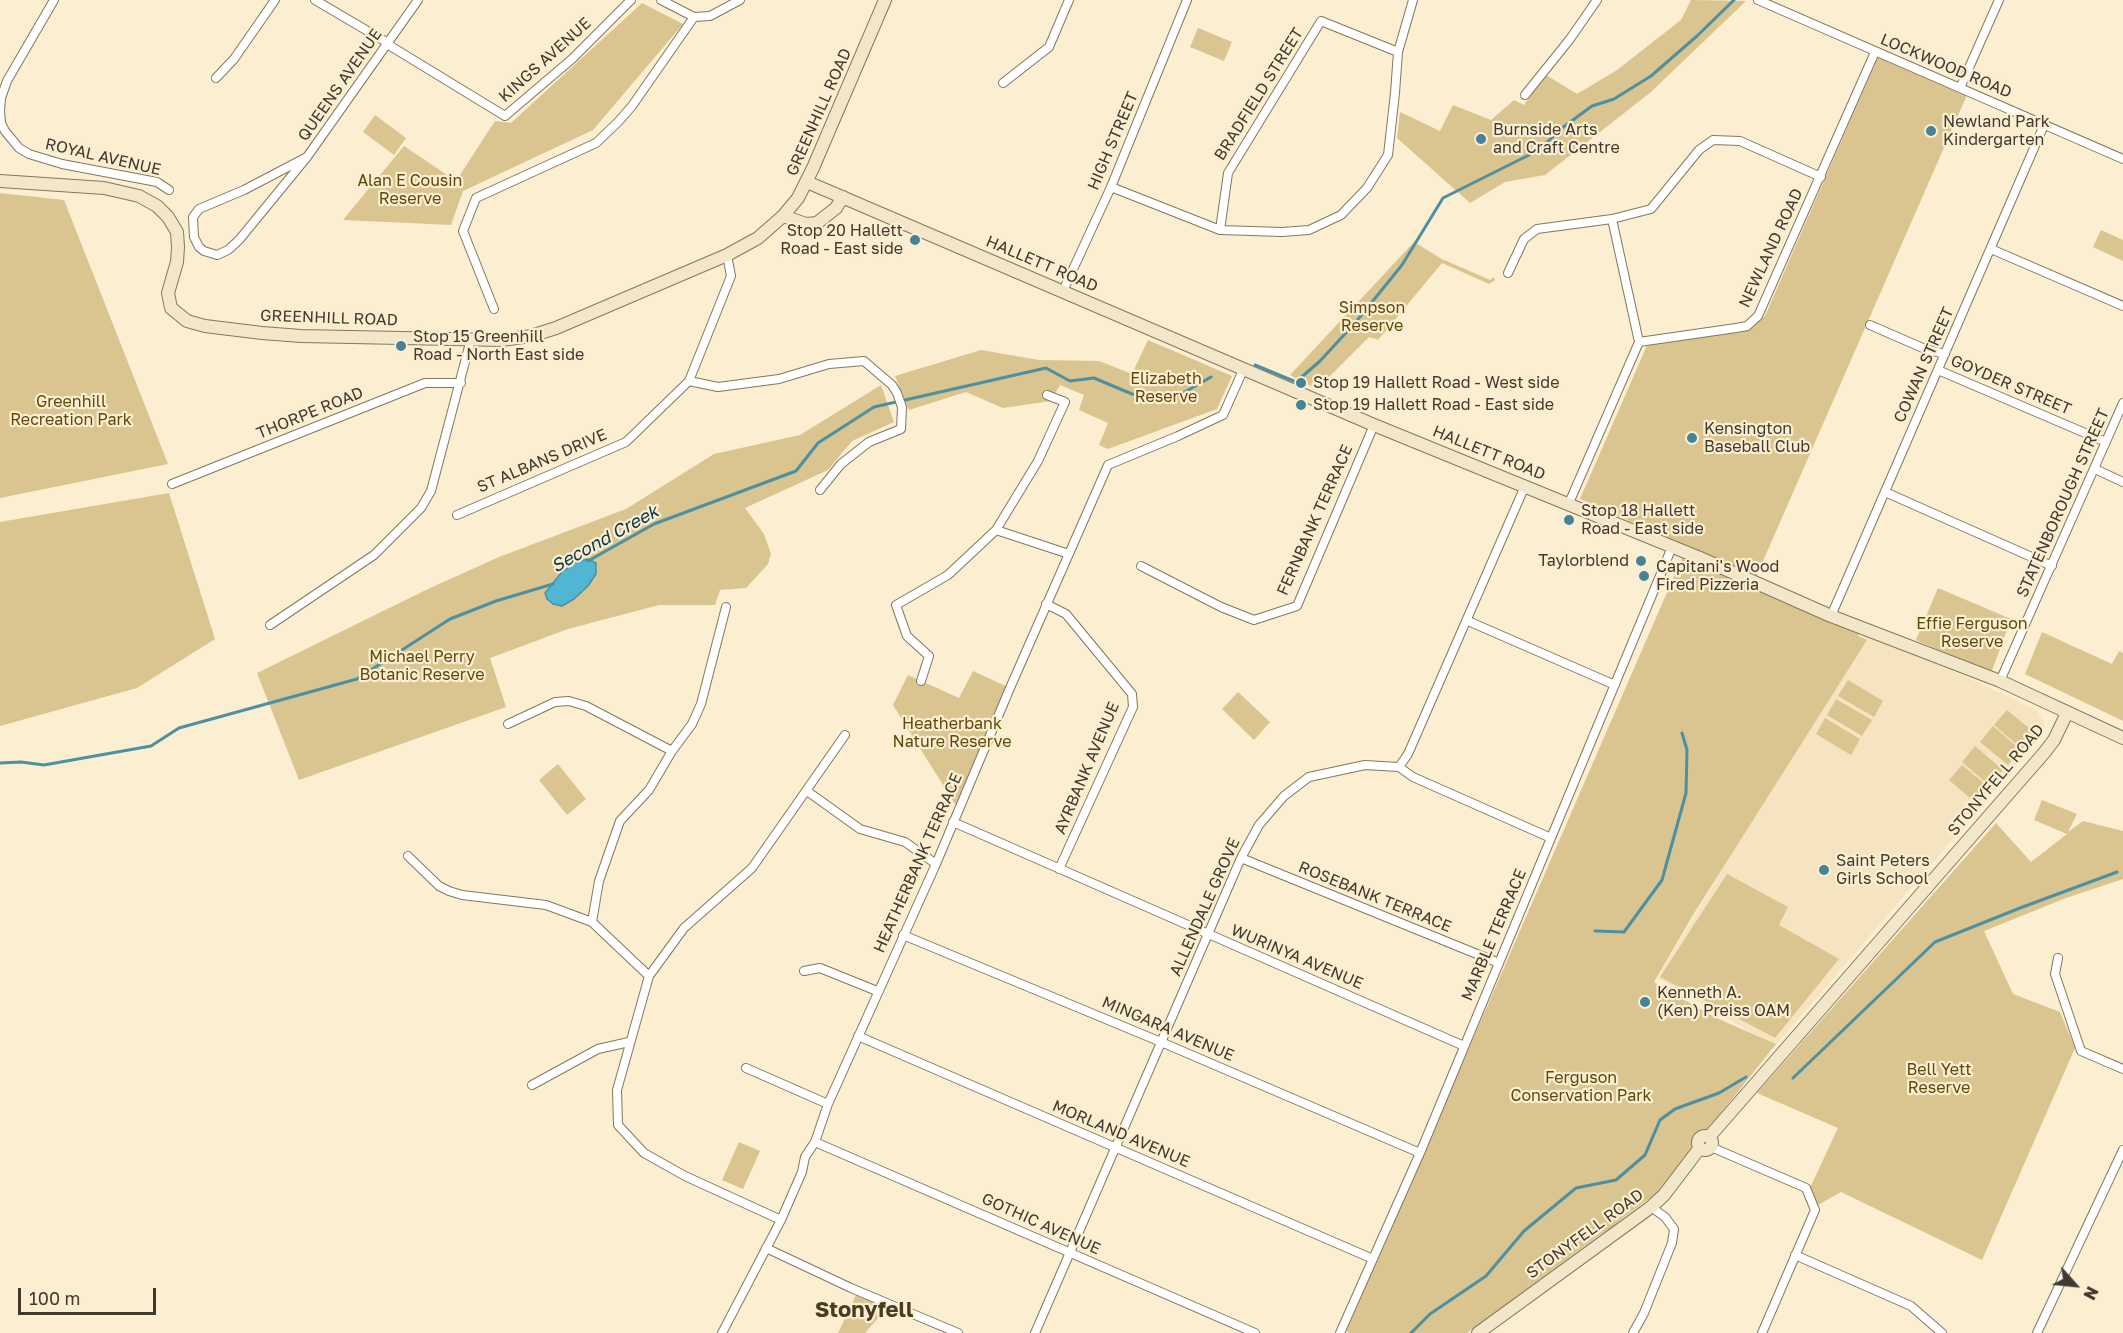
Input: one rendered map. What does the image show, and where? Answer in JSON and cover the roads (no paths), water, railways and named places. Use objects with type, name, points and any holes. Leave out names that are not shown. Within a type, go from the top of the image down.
[{"type":"main road","name":"GREENHILL ROAD","points":[[0,181],[104,188],[138,196],[157,206],[168,217],[177,232],[177,262],[168,293],[171,308],[187,321],[205,326],[291,335],[502,340],[531,336],[556,328],[727,255],[758,238],[783,216],[798,198],[807,182],[885,0]]},
{"type":"main road","name":"HALLETT ROAD","points":[[807,182],[1374,425],[1569,503],[1831,616],[2000,681],[2123,738]]},
{"type":"main road","points":[[783,216],[806,224],[817,223],[836,208],[843,197]]},
{"type":"main road","name":"STONYFELL ROAD","points":[[1478,1333],[1664,1196],[2044,753],[2054,740],[2067,713]]},
{"type":"street","name":"ROYAL AVENUE","points":[[54,0],[4,81],[1,123],[5,131],[19,148],[29,154],[43,159],[157,182],[169,190]]},
{"type":"street","points":[[216,78],[234,59],[275,0]]},
{"type":"street","points":[[315,0],[387,43]]},
{"type":"street","name":"QUEENS AVENUE","points":[[307,157],[244,190],[199,209],[193,217],[194,237],[199,248],[217,255],[228,250],[239,240],[307,157],[418,0]]},
{"type":"street","name":"KINGS AVENUE","points":[[387,43],[505,116],[572,59],[631,0]]},
{"type":"street","points":[[661,0],[694,16],[710,16],[740,0]]},
{"type":"street","points":[[1003,83],[1049,46],[1069,0]]},
{"type":"street","name":"HIGH STREET","points":[[1063,291],[1111,187],[1187,0]]},
{"type":"street","points":[[1111,187],[1220,230],[1282,232],[1309,230],[1341,214],[1367,188],[1388,155],[1395,103],[1398,52],[1413,0]]},
{"type":"street","points":[[1524,95],[1570,39],[1597,0]]},
{"type":"street","name":"LOCKWOOD ROAD","points":[[1758,0],[2123,159]]},
{"type":"street","points":[[1960,88],[1999,0]]},
{"type":"street","points":[[494,309],[463,231],[476,198],[596,143],[632,106],[694,16]]},
{"type":"street","name":"BRADFIELD STREET","points":[[1220,230],[1228,173],[1322,21],[1398,52]]},
{"type":"street","name":"NEWLAND ROAD","points":[[1639,342],[1747,326],[1758,316],[1875,52]]},
{"type":"street","name":"COWAN STREET","points":[[1831,616],[2044,125]]},
{"type":"street","points":[[1508,273],[1524,239],[1536,229],[1612,219],[1651,209],[1699,150],[1713,140],[1740,141],[1821,177]]},
{"type":"street","points":[[1569,503],[1639,342],[1612,219]]},
{"type":"street","points":[[1991,249],[2123,306]]},
{"type":"street","points":[[727,255],[731,276],[688,381],[718,387],[779,379],[829,364],[864,362],[892,385],[898,395],[902,407],[901,429],[869,442],[841,464],[820,490]]},
{"type":"street","points":[[1870,325],[1925,349],[1945,354]]},
{"type":"street","points":[[270,625],[374,555],[421,508],[430,491],[461,383],[471,339]]},
{"type":"street","name":"HEATHERBANK TERRACE","points":[[722,1333],[781,1220],[802,1172],[806,1156],[815,1142],[828,1104],[936,864],[1046,604],[1108,465],[1223,415],[1244,368]]},
{"type":"street","name":"GOYDER STREET","points":[[1938,370],[2106,442]]},
{"type":"street","name":"ST ALBANS DRIVE","points":[[457,515],[626,442],[688,381]]},
{"type":"street","name":"THORPE ROAD","points":[[172,484],[425,383],[461,383]]},
{"type":"street","points":[[921,681],[929,656],[907,636],[896,605],[948,575],[996,530],[1038,461],[1065,402],[1047,395]]},
{"type":"street","name":"STATENBOROUGH STREET","points":[[2000,681],[2123,403]]},
{"type":"street","name":"FERNBANK TERRACE","points":[[1141,567],[1221,607],[1254,620],[1297,606],[1374,425]]},
{"type":"street","points":[[2095,469],[2123,482]]},
{"type":"street","points":[[1525,486],[1468,621],[1408,754],[1399,767],[1419,779],[1551,838]]},
{"type":"street","points":[[1885,492],[2052,566]]},
{"type":"street","points":[[996,530],[1069,554]]},
{"type":"street","name":"MARBLE TERRACE","points":[[1340,1333],[1420,1153],[1672,547]]},
{"type":"street","name":"AYRBANK AVENUE","points":[[1046,604],[1066,614],[1132,694],[1133,707],[1059,869]]},
{"type":"street","points":[[592,922],[599,881],[620,820],[649,790],[672,751],[692,724],[701,704],[726,608]]},
{"type":"street","points":[[1468,621],[1615,685]]},
{"type":"street","points":[[508,724],[555,702],[569,701],[586,706],[672,751]]},
{"type":"street","points":[[781,1220],[685,1176],[644,1153],[618,1125],[617,1089],[649,976],[684,928],[753,867],[845,735]]},
{"type":"street","name":"ALLENDALE GROVE","points":[[1035,1333],[1240,858],[1259,825],[1284,796],[1309,777],[1365,765],[1399,767]]},
{"type":"street","points":[[807,791],[860,829],[905,842],[936,864]]},
{"type":"street","name":"WURINYA AVENUE","points":[[953,822],[1464,1046]]},
{"type":"street","points":[[408,856],[439,886],[449,891],[462,895],[546,905],[592,922],[649,976]]},
{"type":"street","name":"ROSEBANK TERRACE","points":[[1240,858],[1499,963]]},
{"type":"street","name":"MINGARA AVENUE","points":[[903,935],[1420,1153]]},
{"type":"street","points":[[2058,958],[2055,975],[2081,1051],[2123,1069]]},
{"type":"street","points":[[804,971],[820,968],[877,991]]},
{"type":"street","name":"MORLAND AVENUE","points":[[858,1036],[1373,1259]]},
{"type":"street","points":[[532,1085],[598,1049],[629,1042]]},
{"type":"street","points":[[746,1068],[828,1104]]},
{"type":"street","name":"GOTHIC AVENUE","points":[[815,1142],[1255,1333]]},
{"type":"street","points":[[1707,1144],[1806,1188],[1815,1210],[1762,1333]]},
{"type":"street","points":[[2037,1333],[2123,1150]]},
{"type":"street","points":[[1633,1333],[1644,1313],[1672,1243],[1674,1229],[1665,1217],[1651,1207]]},
{"type":"street","points":[[766,1248],[851,1288],[958,1333]]},
{"type":"street","points":[[1795,1255],[1911,1306],[1942,1333]]},
{"type":"water","points":[[588,559],[596,563],[596,574],[588,586],[562,606],[553,604],[547,599],[545,593],[562,572],[575,563]]},
{"type":"waterway","name":"Second Creek","points":[[1255,365],[1296,382],[1320,361],[1355,323],[1402,265],[1443,198],[1539,150],[1562,128],[1592,106],[1614,99],[1651,76],[1734,0]]},
{"type":"waterway","name":"Second Creek","points":[[588,561],[654,524],[796,471],[818,443],[874,407],[1046,368],[1070,381],[1094,378],[1132,394],[1176,397],[1211,377]]},
{"type":"waterway","name":"Second Creek","points":[[0,763],[21,762],[44,765],[151,746],[179,728],[357,679],[450,619],[496,601],[553,584]]},
{"type":"waterway","points":[[1595,931],[1624,932],[1662,880],[1686,793],[1687,750],[1682,733]]},
{"type":"waterway","points":[[1793,1078],[1935,942],[2117,872]]},
{"type":"waterway","points":[[1411,1333],[1430,1314],[1486,1276],[1524,1231],[1576,1188],[1616,1180],[1645,1155],[1660,1120],[1675,1109],[1719,1093],[1746,1077]]},
{"type":"place","name":"Newland Park Kindergarten","points":[[1931,131]]},
{"type":"place","name":"Burnside Arts and Craft Centre","points":[[1481,139]]},
{"type":"place","name":"Stop 20 Hallett Road - East side","points":[[915,240]]},
{"type":"place","name":"Stop 15 Greenhill Road - North East side","points":[[401,346]]},
{"type":"place","name":"Stop 19 Hallett Road - West side","points":[[1301,383]]},
{"type":"place","name":"Stop 19 Hallett Road - East side","points":[[1301,405]]},
{"type":"place","name":"Kensington Baseball Club","points":[[1692,438]]},
{"type":"place","name":"Stop 18 Hallett Road - East side","points":[[1569,520]]},
{"type":"place","name":"Taylorblend","points":[[1641,561]]},
{"type":"place","name":"Capitani's Wood Fired Pizzeria","points":[[1644,576]]},
{"type":"place","name":"Saint Peters Girls School","points":[[1824,870]]},
{"type":"place","name":"Kenneth A. (Ken) Preiss OAM","points":[[1645,1002]]},
{"type":"district","name":"Stonyfell","points":[[864,1310]]},
{"type":"park label","name":"Alan E Cousin Reserve","points":[[410,190]]},
{"type":"park label","name":"Simpson Reserve","points":[[1372,317]]},
{"type":"park label","name":"Elizabeth Reserve","points":[[1166,388]]},
{"type":"park label","name":"Greenhill Recreation Park","points":[[71,411]]},
{"type":"park label","name":"Effie Ferguson Reserve","points":[[1972,633]]},
{"type":"park label","name":"Michael Perry Botanic Reserve","points":[[422,666]]},
{"type":"park label","name":"Heatherbank Nature Reserve","points":[[952,733]]},
{"type":"park label","name":"Bell Yett Reserve","points":[[1939,1079]]},
{"type":"park label","name":"Ferguson Conservation Park","points":[[1581,1087]]}]
